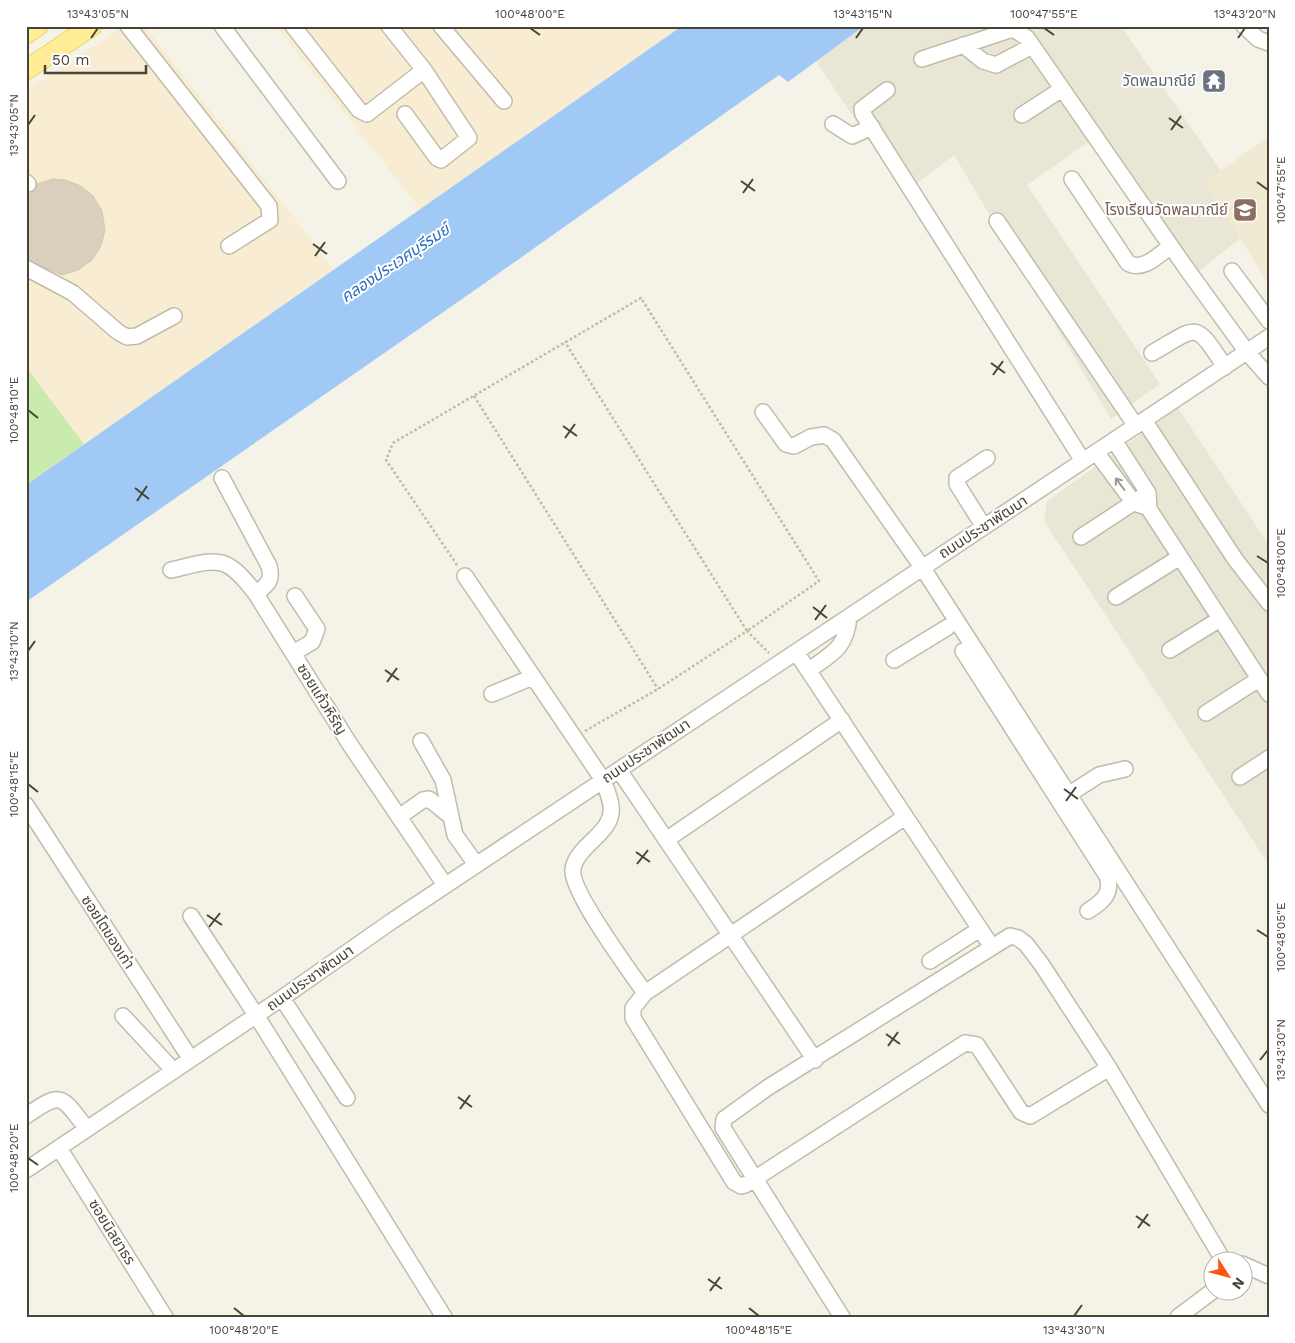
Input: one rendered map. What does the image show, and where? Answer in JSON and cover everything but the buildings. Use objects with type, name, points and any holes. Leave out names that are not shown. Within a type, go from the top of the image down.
[{"type":"main road","points":[[26,34],[38,26]]},
{"type":"main road","points":[[26,70],[92,26]]},
{"type":"street","points":[[128,26],[269,206],[270,220],[229,246]]},
{"type":"street","points":[[222,26],[338,182]]},
{"type":"street","points":[[294,26],[359,110],[368,114],[424,70]]},
{"type":"street","points":[[389,26],[424,70],[469,138],[441,160],[437,158],[405,114]]},
{"type":"street","points":[[441,26],[504,101]]},
{"type":"street","points":[[1244,26],[1258,39],[1269,43]]},
{"type":"street","points":[[922,59],[1010,30],[1020,32],[1032,46],[1247,352],[1269,377]]},
{"type":"street","points":[[963,45],[983,61],[996,65],[1032,46]]},
{"type":"street","points":[[1022,115],[1062,89]]},
{"type":"street","points":[[887,90],[862,109],[1083,461]]},
{"type":"street","points":[[833,124],[852,136],[872,127]]},
{"type":"street","points":[[1072,179],[1128,263],[1134,267],[1141,267],[1171,246]]},
{"type":"street","points":[[998,221],[1235,560],[1269,603]]},
{"type":"street","points":[[26,268],[73,293],[118,332],[127,337],[137,336],[174,316]]},
{"type":"street","points":[[1232,271],[1269,321]]},
{"type":"street","points":[[1152,352],[1191,331],[1198,331],[1207,339],[1225,366]]},
{"type":"street","name":"ถนนประชาพัฒนา","points":[[27,1169],[282,998],[476,864],[1269,337]]},
{"type":"street","points":[[763,412],[786,444],[794,446],[812,437],[824,435],[833,440],[1068,795],[1269,1105]]},
{"type":"street","points":[[1114,440],[1148,493],[1149,509],[1269,694]]},
{"type":"street","points":[[1096,452],[1134,502],[1149,509]]},
{"type":"street","points":[[984,527],[957,484],[957,478],[987,458]]},
{"type":"street","points":[[222,478],[269,566],[272,577],[269,584],[256,594]]},
{"type":"street","points":[[1082,536],[1148,493]]},
{"type":"street","points":[[1116,598],[1180,557]]},
{"type":"street","name":"ซอยแก้วหิรัญ","points":[[171,570],[206,562],[227,563],[241,573],[445,885]]},
{"type":"street","points":[[918,570],[948,627],[1107,876],[1109,890],[1106,897],[1088,911]]},
{"type":"street","points":[[465,576],[603,780],[612,804],[612,815],[603,830],[576,856],[572,870],[576,886],[616,953],[645,994]]},
{"type":"street","points":[[293,653],[312,642],[317,629],[295,596]]},
{"type":"street","points":[[809,670],[838,649],[845,639],[849,617]]},
{"type":"street","points":[[1170,650],[1220,619]]},
{"type":"street","points":[[894,660],[948,627]]},
{"type":"street","points":[[796,652],[992,947]]},
{"type":"street","points":[[492,694],[532,677]]},
{"type":"street","points":[[1206,713],[1259,679]]},
{"type":"street","points":[[666,840],[842,720]]},
{"type":"street","points":[[421,741],[443,780],[455,835],[476,864]]},
{"type":"street","points":[[1240,777],[1269,758]]},
{"type":"street","points":[[1068,795],[1099,774],[1125,769]]},
{"type":"street","points":[[619,770],[815,1060]]},
{"type":"street","points":[[399,816],[423,800],[429,799],[450,816]]},
{"type":"street","name":"ซอยโตของเก่า","points":[[26,805],[190,1058]]},
{"type":"street","points":[[905,817],[645,994],[633,1008],[633,1018],[734,1182],[740,1186],[754,1179],[965,1043],[977,1045],[1021,1112],[1026,1116],[1030,1116],[1110,1068]]},
{"type":"street","points":[[191,916],[256,1015],[444,1317]]},
{"type":"street","points":[[930,962],[980,929]]},
{"type":"street","points":[[842,1317],[723,1128],[724,1119],[767,1088],[815,1060],[1010,936],[1018,938],[1026,944],[1110,1068],[1220,1250]]},
{"type":"street","points":[[282,998],[347,1098]]},
{"type":"street","points":[[123,1016],[173,1070]]},
{"type":"street","points":[[26,1116],[49,1101],[58,1099],[66,1102],[87,1130]]},
{"type":"street","name":"ซอยนิลยาธร","points":[[59,1148],[165,1317]]},
{"type":"street","points":[[1252,1268],[1269,1276]]},
{"type":"street","points":[[1178,1317],[1202,1299]]},
{"type":"path","points":[[465,576],[386,460],[393,443],[640,298],[819,582],[658,689],[573,738]]},
{"type":"path","points":[[565,342],[746,631],[779,663]]},
{"type":"path","points":[[474,396],[658,689]]},
{"type":"shaded area","points":[[125,26],[145,26],[334,269],[84,444],[26,367],[26,90]]},
{"type":"shaded area","points":[[276,26],[682,26],[420,209]]},
{"type":"shaded area","points":[[864,26],[1121,26],[1221,171],[1205,182],[1240,238],[1186,282],[1090,141],[1027,185],[1160,384],[1111,419],[954,155],[904,193],[816,61]]},
{"type":"shaded area","name":"โรงเรียนวัดพลมาณีย์","points":[[1269,136],[1269,285],[1205,182]]},
{"type":"shaded area","points":[[1178,408],[1269,545],[1269,865],[1044,521],[1047,501]]},
{"type":"green space","points":[[26,367],[84,444],[26,485]]},
{"type":"water","name":"คลองประเวศบุรีรมย์","points":[[682,26],[864,26],[788,82],[779,75],[485,283],[26,602],[26,485]]},
{"type":"place","name":"วัดพลมาณีย์","points":[[1214,81]]},
{"type":"place","name":"โรงเรียนวัดพลมาณีย์","points":[[1245,210]]}]
